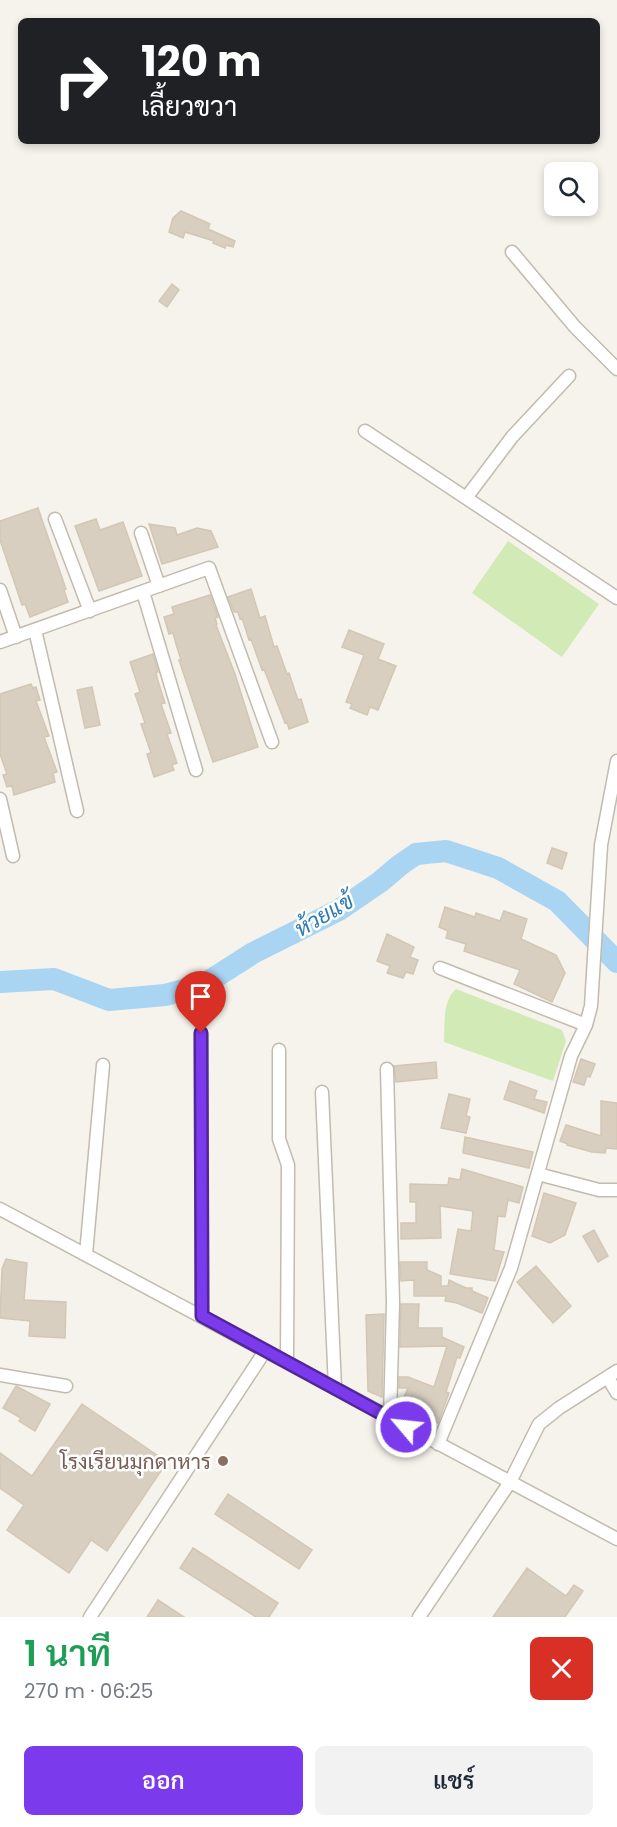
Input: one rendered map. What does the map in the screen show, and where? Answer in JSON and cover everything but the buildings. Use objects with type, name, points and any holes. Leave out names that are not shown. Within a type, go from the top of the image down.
[{"type":"street","points":[[512,252],[575,327],[617,369]]},
{"type":"street","points":[[466,498],[512,437],[569,376]]},
{"type":"street","points":[[365,430],[617,598]]},
{"type":"street","points":[[55,519],[90,611]]},
{"type":"street","points":[[141,533],[159,586]]},
{"type":"street","points":[[0,642],[209,568],[272,742]]},
{"type":"street","points":[[0,591],[16,637]]},
{"type":"street","points":[[143,592],[196,770]]},
{"type":"street","points":[[35,630],[77,811]]},
{"type":"street","points":[[438,1444],[512,1268],[570,1056],[586,1025],[591,1006],[601,845],[617,761]]},
{"type":"street","points":[[0,799],[13,856]]},
{"type":"street","points":[[440,968],[586,1025]]},
{"type":"street","points":[[201,1033],[202,1316]]},
{"type":"street","points":[[279,1050],[279,1139],[288,1165],[287,1362]]},
{"type":"street","points":[[86,1254],[103,1065]]},
{"type":"street","points":[[387,1070],[393,1303],[390,1418]]},
{"type":"street","points":[[322,1092],[335,1388]]},
{"type":"street","points":[[538,1174],[599,1190],[617,1190]]},
{"type":"street","points":[[0,1209],[617,1539]]},
{"type":"street","points":[[90,1617],[265,1351]]},
{"type":"street","points":[[0,1375],[66,1386]]},
{"type":"street","points":[[419,1617],[510,1482],[539,1424],[559,1408],[612,1375],[617,1393]]},
{"type":"green space","points":[[508,541],[599,604],[562,657],[472,593]]},
{"type":"green space","points":[[456,989],[562,1030],[566,1041],[553,1081],[444,1042],[446,1007]]},
{"type":"waterway","name":"ห้วยแข้","points":[[0,982],[54,979],[109,1000],[165,995],[203,985],[253,953],[339,910],[416,854],[446,851],[498,868],[557,901],[617,962]]},
{"type":"place","name":"โรงเรียนมุกดาหาร","points":[[223,1461]]},
{"type":"route","points":[[201,1033],[202,1316],[406,1427]]}]
